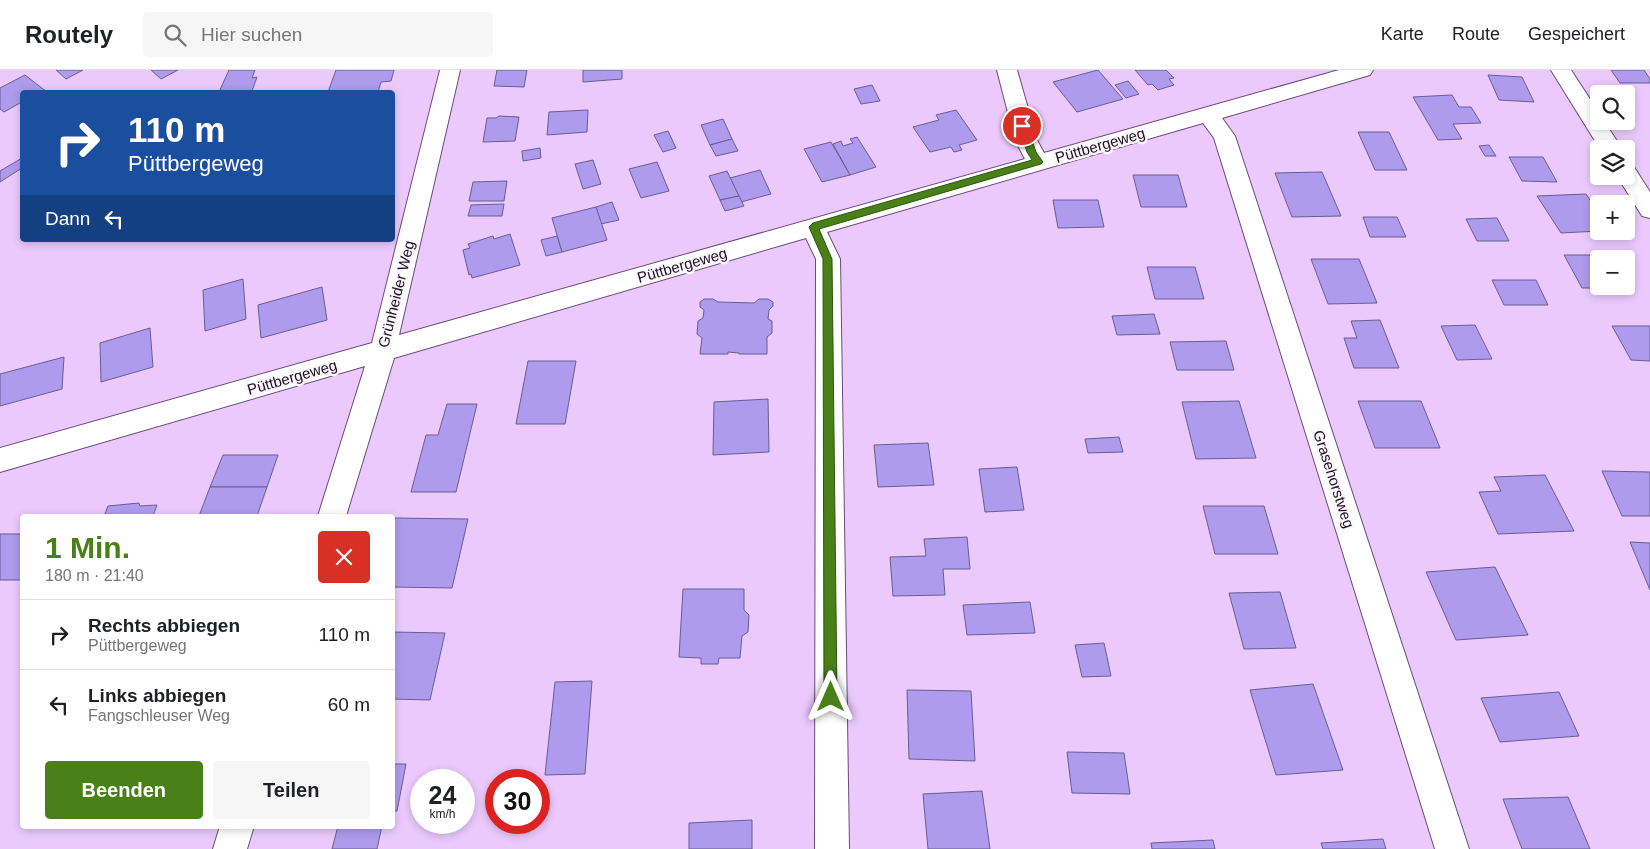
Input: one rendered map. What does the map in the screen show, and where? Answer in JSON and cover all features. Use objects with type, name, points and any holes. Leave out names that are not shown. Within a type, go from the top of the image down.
[{"type":"street","name":"Grünheider Weg","points":[[333,514],[383,351],[450,70]]},
{"type":"street","points":[[1007,70],[1026,140],[1038,162]]},
{"type":"street","name":"Püttbergeweg","points":[[0,460],[1363,70]]},
{"type":"street","points":[[1561,70],[1605,140]]},
{"type":"street","name":"Grasehorstweg","points":[[1207,114],[1224,136],[1452,849]]},
{"type":"street","points":[[1634,185],[1650,210]]},
{"type":"street","points":[[813,227],[828,259],[832,849]]},
{"type":"street","points":[[230,849],[236,829]]},
{"type":"building","points":[[56,70],[83,70],[66,79]]},
{"type":"building","points":[[151,70],[178,70],[161,79]]},
{"type":"building","points":[[229,70],[255,70],[252,78],[257,77],[252,90],[220,90]]},
{"type":"building","points":[[336,70],[394,70],[391,81],[381,82],[379,90],[329,90]]},
{"type":"building","points":[[497,70],[527,70],[524,87],[494,86]]},
{"type":"building","points":[[583,70],[622,70],[622,79],[583,82]]},
{"type":"building","points":[[1098,70],[1123,99],[1077,112],[1053,82]]},
{"type":"building","points":[[1135,70],[1166,70],[1174,78],[1169,79],[1174,85],[1158,90],[1152,84],[1148,85]]},
{"type":"building","points":[[1611,70],[1644,70],[1650,79],[1650,83],[1620,83]]},
{"type":"building","points":[[25,75],[44,90],[20,90],[20,103],[4,112],[0,109],[0,88]]},
{"type":"building","points":[[1488,75],[1522,77],[1534,102],[1499,100]]},
{"type":"building","points":[[1128,81],[1139,94],[1126,98],[1115,85]]},
{"type":"building","points":[[872,85],[880,101],[861,104],[854,89]]},
{"type":"building","points":[[1452,95],[1459,107],[1471,107],[1481,123],[1453,124],[1462,139],[1438,140],[1413,97]]},
{"type":"building","points":[[588,110],[587,132],[547,135],[549,112]]},
{"type":"building","points":[[956,110],[977,140],[959,145],[962,150],[954,152],[951,147],[930,152],[913,127],[939,120],[936,115]]},
{"type":"building","points":[[499,116],[519,117],[515,141],[483,142],[487,118]]},
{"type":"building","points":[[723,119],[732,139],[710,145],[701,125]]},
{"type":"building","points":[[668,131],[676,148],[663,152],[654,135]]},
{"type":"building","points":[[1358,132],[1389,132],[1407,170],[1375,170]]},
{"type":"building","points":[[857,137],[876,167],[850,175],[833,144],[841,141],[843,146],[853,143],[850,139]]},
{"type":"building","points":[[732,139],[738,151],[716,156],[710,145]]},
{"type":"building","points":[[831,142],[850,175],[822,182],[804,149]]},
{"type":"building","points":[[1489,145],[1496,156],[1485,156],[1479,146]]},
{"type":"building","points":[[540,148],[541,158],[523,161],[522,151]]},
{"type":"building","points":[[1509,157],[1543,157],[1557,182],[1522,181]]},
{"type":"building","points":[[20,159],[20,169],[0,182],[0,171]]},
{"type":"building","points":[[593,160],[601,184],[583,189],[575,164]]},
{"type":"building","points":[[657,162],[669,191],[641,198],[629,169]]},
{"type":"building","points":[[760,170],[771,194],[741,202],[730,178]]},
{"type":"building","points":[[727,171],[739,196],[720,200],[709,176]]},
{"type":"building","points":[[1322,172],[1341,216],[1292,217],[1275,173]]},
{"type":"building","points":[[1133,175],[1178,175],[1187,207],[1141,207]]},
{"type":"building","points":[[507,181],[504,201],[469,201],[473,182]]},
{"type":"building","points":[[1586,194],[1590,200],[1590,231],[1561,233],[1537,196]]},
{"type":"building","points":[[739,196],[744,206],[725,211],[720,200]]},
{"type":"building","points":[[1053,200],[1098,200],[1104,227],[1058,228]]},
{"type":"building","points":[[612,202],[619,220],[601,224],[596,207]]},
{"type":"building","points":[[504,204],[502,216],[468,216],[471,205]]},
{"type":"building","points":[[596,207],[607,240],[562,252],[552,218]]},
{"type":"building","points":[[1363,217],[1397,217],[1406,237],[1370,237]]},
{"type":"building","points":[[1497,218],[1509,241],[1477,241],[1466,219]]},
{"type":"building","points":[[510,234],[520,265],[472,278],[471,274],[469,275],[463,250],[470,248],[468,244],[493,236],[494,239]]},
{"type":"building","points":[[557,236],[562,252],[546,256],[541,240]]},
{"type":"building","points":[[1564,255],[1590,255],[1590,288],[1582,288]]},
{"type":"building","points":[[1311,259],[1359,259],[1377,303],[1328,304]]},
{"type":"building","points":[[1147,267],[1195,267],[1204,299],[1155,299]]},
{"type":"building","points":[[243,279],[246,319],[205,331],[203,290]]},
{"type":"building","points":[[1492,280],[1536,280],[1548,305],[1504,305]]},
{"type":"building","points":[[322,287],[327,320],[261,338],[258,305]]},
{"type":"building","points":[[704,299],[713,299],[718,302],[754,303],[759,299],[768,299],[773,302],[773,306],[769,310],[768,319],[772,321],[772,333],[767,337],[767,354],[728,352],[728,354],[700,354],[702,338],[697,334],[698,321],[703,318],[704,310],[700,307],[700,302]]},
{"type":"building","points":[[1154,314],[1160,334],[1117,335],[1112,316]]},
{"type":"building","points":[[1380,320],[1399,368],[1354,368],[1344,338],[1357,338],[1351,321]]},
{"type":"building","points":[[1475,325],[1492,359],[1457,360],[1441,326]]},
{"type":"building","points":[[1612,326],[1650,326],[1650,361],[1631,360]]},
{"type":"building","points":[[150,328],[153,367],[101,382],[100,343]]},
{"type":"building","points":[[1226,341],[1234,370],[1177,370],[1170,342]]},
{"type":"building","points":[[64,357],[62,389],[0,406],[0,374]]},
{"type":"building","points":[[528,361],[576,361],[565,424],[516,424]]},
{"type":"building","points":[[768,399],[769,452],[713,455],[714,402]]},
{"type":"building","points":[[1239,401],[1256,458],[1196,459],[1182,402]]},
{"type":"building","points":[[1358,401],[1421,401],[1440,448],[1375,448]]},
{"type":"building","points":[[447,404],[477,404],[456,492],[411,492],[426,435],[438,435]]},
{"type":"building","points":[[1119,437],[1123,452],[1088,453],[1085,439]]},
{"type":"building","points":[[928,443],[934,485],[878,487],[874,445]]},
{"type":"building","points":[[223,455],[278,455],[267,487],[210,487]]},
{"type":"building","points":[[1017,467],[1024,510],[985,512],[979,469]]},
{"type":"building","points":[[1602,471],[1650,472],[1650,516],[1622,516]]},
{"type":"building","points":[[1545,475],[1574,531],[1498,534],[1479,492],[1501,491],[1494,477]]},
{"type":"building","points":[[210,487],[267,487],[258,514],[200,514]]},
{"type":"building","points":[[139,503],[140,506],[157,505],[154,514],[105,514],[108,506]]},
{"type":"building","points":[[1203,506],[1264,506],[1278,554],[1215,554]]},
{"type":"building","points":[[395,518],[468,519],[452,588],[395,587]]},
{"type":"building","points":[[0,534],[20,534],[20,580],[0,580]]},
{"type":"building","points":[[967,537],[970,569],[943,569],[945,595],[893,596],[890,557],[926,556],[924,539]]},
{"type":"building","points":[[1630,542],[1650,543],[1650,590]]},
{"type":"building","points":[[1495,567],[1528,635],[1456,640],[1426,572]]},
{"type":"building","points":[[683,589],[744,589],[744,610],[749,615],[748,632],[742,636],[740,658],[719,658],[718,664],[701,664],[701,658],[679,657]]},
{"type":"building","points":[[1280,592],[1296,648],[1244,649],[1229,593]]},
{"type":"building","points":[[1030,602],[1035,633],[967,635],[963,605]]},
{"type":"building","points":[[395,632],[445,633],[430,700],[395,699]]},
{"type":"building","points":[[1104,643],[1111,676],[1082,677],[1075,645]]},
{"type":"building","points":[[592,681],[585,774],[550,775],[550,769],[546,769],[555,682]]},
{"type":"building","points":[[1313,684],[1343,770],[1276,775],[1250,690]]},
{"type":"building","points":[[907,690],[971,691],[975,761],[909,759]]},
{"type":"building","points":[[1559,692],[1579,736],[1500,742],[1481,698]]},
{"type":"building","points":[[1067,752],[1124,753],[1130,794],[1072,793]]},
{"type":"building","points":[[395,764],[406,764],[397,811],[395,811]]},
{"type":"building","points":[[982,791],[990,849],[928,849],[923,794]]},
{"type":"building","points":[[1568,797],[1590,849],[1522,849],[1503,799]]},
{"type":"building","points":[[752,820],[752,849],[689,849],[689,823]]},
{"type":"building","points":[[337,829],[381,829],[377,849],[332,849]]},
{"type":"building","points":[[1383,839],[1386,849],[1323,849],[1321,843]]},
{"type":"building","points":[[1213,840],[1215,849],[1152,849],[1151,843]]},
{"type":"route","points":[[831,697],[828,259],[813,227],[1038,162],[1031,152],[1022,126]]}]
